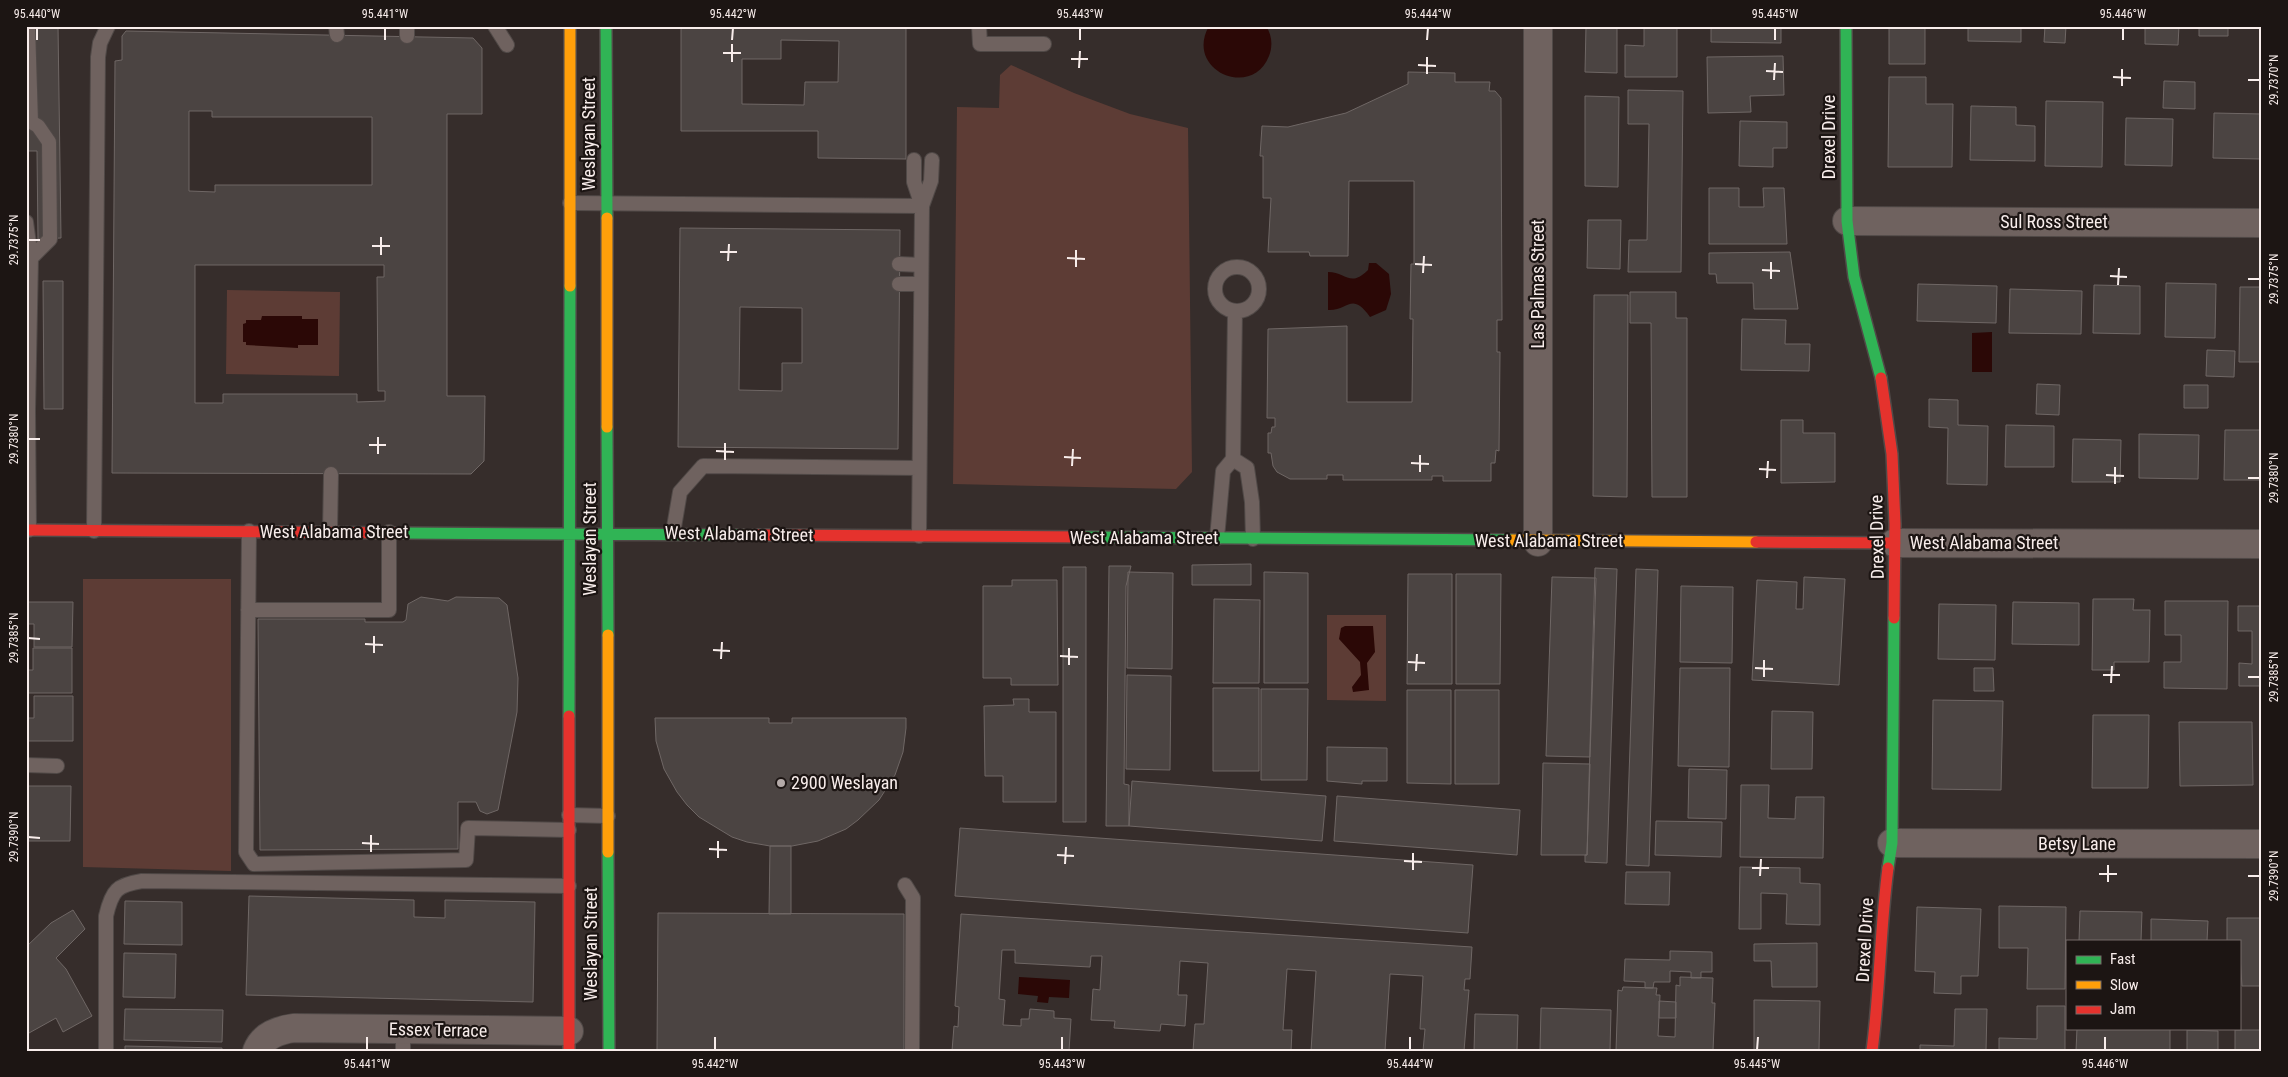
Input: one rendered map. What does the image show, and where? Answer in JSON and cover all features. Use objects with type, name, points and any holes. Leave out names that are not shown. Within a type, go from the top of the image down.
[{"type":"street","name":"Weslayan Street","points":[[569,1041],[568,533],[570,26]]},
{"type":"street","name":"Weslayan Street","points":[[606,26],[609,1051]]},
{"type":"street","name":"Las Palmas Street","points":[[1538,26],[1538,542]]},
{"type":"street","name":"Drexel Drive","points":[[1846,26],[1847,221],[1854,277],[1881,375],[1892,454],[1896,543],[1892,843],[1883,906],[1878,1004],[1872,1051]]},
{"type":"street","name":"Sul Ross Street","points":[[1847,221],[2262,223]]},
{"type":"street","name":"West Alabama Street","points":[[27,530],[673,533],[1538,542],[2262,544]]},
{"type":"street","name":"Betsy Lane","points":[[1892,843],[2262,844]]},
{"type":"street","name":"Essex Terrace","points":[[257,1051],[264,1040],[282,1029],[403,1040],[569,1041]]},
{"type":"lane","points":[[28,26],[30,122],[45,132],[50,151],[50,239],[31,258]]},
{"type":"lane","points":[[94,531],[98,57],[100,43],[108,26]]},
{"type":"lane","points":[[495,26],[507,45]]},
{"type":"lane","points":[[980,26],[980,44],[1044,44]]},
{"type":"lane","points":[[914,160],[914,182],[922,206]]},
{"type":"lane","points":[[919,536],[922,206],[931,181],[932,160]]},
{"type":"lane","points":[[570,202],[922,206]]},
{"type":"lane","points":[[26,222],[31,258],[27,530]]},
{"type":"lane","points":[[899,264],[921,265]]},
{"type":"lane","points":[[899,284],[921,284]]},
{"type":"lane","points":[[1217,538],[1223,471],[1233,459],[1235,311]]},
{"type":"lane","points":[[1233,459],[1246,468],[1252,502],[1253,539]]},
{"type":"lane","points":[[673,533],[680,492],[703,466],[920,468]]},
{"type":"lane","points":[[330,532],[331,474]]},
{"type":"lane","points":[[249,532],[246,852],[254,864],[466,860],[468,828],[569,830]]},
{"type":"lane","points":[[248,610],[389,610],[389,532]]},
{"type":"lane","points":[[26,765],[57,766]]},
{"type":"lane","points":[[569,815],[608,816]]},
{"type":"lane","points":[[106,1051],[106,916],[110,899],[118,888],[127,883],[142,881],[569,886]]},
{"type":"lane","points":[[905,885],[913,898],[912,1051]]},
{"type":"shaded area","points":[[1209,26],[1266,26],[1271,37],[1271,48],[1269,56],[1261,69],[1249,76],[1236,77],[1223,74],[1213,66],[1205,55],[1204,42]]},
{"type":"shaded area","points":[[1011,65],[1074,93],[1130,114],[1188,128],[1192,472],[1176,489],[953,484],[957,107],[999,108],[1000,75]]},
{"type":"shaded area","points":[[1369,263],[1376,263],[1389,274],[1391,294],[1386,310],[1370,317],[1364,309],[1354,304],[1335,310],[1328,310],[1328,272],[1352,279],[1357,278],[1368,270]]},
{"type":"shaded area","points":[[227,290],[340,292],[339,376],[226,374]]},
{"type":"shaded area","points":[[262,316],[302,316],[302,319],[318,319],[318,345],[298,345],[298,348],[246,345],[246,342],[243,342],[243,324],[246,323],[246,320],[261,320]]},
{"type":"shaded area","points":[[1992,332],[1992,372],[1972,372],[1972,333]]},
{"type":"shaded area","points":[[83,579],[231,579],[231,871],[83,867]]},
{"type":"shaded area","points":[[1327,615],[1386,615],[1386,701],[1327,700]]},
{"type":"shaded area","points":[[1345,626],[1373,626],[1375,652],[1367,663],[1369,690],[1353,692],[1352,687],[1361,675],[1360,662],[1339,639],[1341,628]]},
{"type":"shaded area","points":[[1019,977],[1070,980],[1069,998],[1049,997],[1048,1003],[1037,1002],[1038,996],[1018,994]]},
{"type":"building","points":[[26,26],[58,26],[61,238],[38,239],[37,151],[26,151]]},
{"type":"building","points":[[681,26],[906,26],[906,159],[818,158],[818,131],[681,131]],"holes":[[[781,40],[839,41],[838,82],[805,82],[804,105],[742,104],[742,59],[781,59]]]},
{"type":"building","points":[[1586,26],[1617,26],[1617,73],[1585,72]]},
{"type":"building","points":[[1644,26],[1677,26],[1677,77],[1625,77],[1625,45],[1644,46]]},
{"type":"building","points":[[1711,26],[1781,26],[1781,43],[1711,42]]},
{"type":"building","points":[[1889,26],[1925,26],[1925,64],[1889,64]]},
{"type":"building","points":[[1968,26],[2021,26],[2021,42],[1968,41]]},
{"type":"building","points":[[2045,26],[2066,26],[2065,43],[2044,42]]},
{"type":"building","points":[[2145,26],[2179,26],[2178,45],[2145,44]]},
{"type":"building","points":[[2199,26],[2228,26],[2228,36],[2199,36]]},
{"type":"building","points":[[126,31],[473,38],[482,48],[482,114],[447,114],[447,396],[485,396],[484,461],[471,474],[112,473],[115,61],[122,60],[122,36]],"holes":[[[189,111],[212,111],[212,117],[372,117],[372,185],[215,185],[215,192],[189,191]],[[195,265],[384,265],[384,277],[377,277],[378,391],[385,391],[385,401],[357,402],[357,394],[223,394],[223,403],[195,403]]]},
{"type":"building","points":[[1783,56],[1784,95],[1750,96],[1751,112],[1708,113],[1707,57]]},
{"type":"building","points":[[1408,72],[1455,73],[1455,82],[1490,82],[1489,91],[1495,91],[1501,98],[1502,320],[1497,320],[1497,352],[1500,352],[1499,451],[1496,450],[1495,463],[1491,463],[1491,481],[1443,481],[1443,476],[1432,476],[1432,480],[1343,480],[1343,475],[1327,475],[1327,479],[1290,479],[1277,472],[1273,466],[1271,453],[1268,453],[1268,433],[1271,433],[1272,427],[1275,427],[1275,418],[1267,418],[1268,329],[1347,326],[1347,402],[1412,402],[1413,319],[1410,319],[1411,264],[1414,264],[1414,181],[1349,181],[1348,256],[1310,256],[1309,252],[1268,252],[1271,198],[1263,198],[1263,156],[1260,156],[1262,126],[1288,127],[1346,113],[1408,84]]},
{"type":"building","points":[[1889,77],[1926,77],[1926,104],[1953,104],[1952,167],[1888,167]]},
{"type":"building","points":[[2164,81],[2195,82],[2195,109],[2163,108]]},
{"type":"building","points":[[1628,90],[1683,91],[1681,272],[1628,272],[1629,240],[1647,240],[1649,124],[1628,124]]},
{"type":"building","points":[[1585,96],[1619,97],[1618,187],[1585,186]]},
{"type":"building","points":[[2046,101],[2103,102],[2102,167],[2045,166]]},
{"type":"building","points":[[1971,106],[2016,107],[2016,125],[2035,126],[2035,161],[1970,160]]},
{"type":"building","points":[[2214,113],[2262,114],[2261,159],[2213,158]]},
{"type":"building","points":[[2126,118],[2173,119],[2172,166],[2125,165]]},
{"type":"building","points":[[1740,121],[1787,122],[1787,148],[1773,148],[1773,167],[1739,166]]},
{"type":"building","points":[[1709,188],[1739,188],[1739,207],[1764,207],[1763,188],[1784,188],[1787,244],[1709,244]]},
{"type":"building","points":[[1588,220],[1621,220],[1620,269],[1587,268]]},
{"type":"building","points":[[680,228],[900,230],[898,449],[678,447]],"holes":[[[740,307],[802,308],[802,363],[782,363],[782,391],[739,390]]]},
{"type":"building","points":[[1790,252],[1798,309],[1754,309],[1753,283],[1717,283],[1716,274],[1709,274],[1709,253]]},
{"type":"building","points":[[43,281],[63,281],[63,409],[44,409]]},
{"type":"building","points":[[2166,283],[2216,284],[2215,338],[2165,337]]},
{"type":"building","points":[[1918,284],[1997,286],[1996,323],[1917,321]]},
{"type":"building","points":[[2094,285],[2140,286],[2140,334],[2093,333]]},
{"type":"building","points":[[2240,287],[2262,287],[2262,362],[2239,362]]},
{"type":"building","points":[[2010,289],[2082,291],[2081,334],[2009,333]]},
{"type":"building","points":[[1630,292],[1676,292],[1676,318],[1687,318],[1687,497],[1652,497],[1651,323],[1630,323]]},
{"type":"building","points":[[1594,295],[1628,295],[1627,497],[1593,496]]},
{"type":"building","points":[[1742,319],[1786,320],[1785,344],[1810,344],[1809,371],[1741,370]]},
{"type":"building","points":[[2207,350],[2235,351],[2234,377],[2206,376]]},
{"type":"building","points":[[2037,384],[2060,385],[2059,415],[2036,414]]},
{"type":"building","points":[[2184,385],[2208,385],[2208,408],[2184,408]]},
{"type":"building","points":[[1929,399],[1958,400],[1958,425],[1988,426],[1987,485],[1947,484],[1948,428],[1929,427]]},
{"type":"building","points":[[1781,420],[1803,420],[1803,433],[1835,433],[1835,482],[1781,483]]},
{"type":"building","points":[[2006,425],[2054,426],[2054,467],[2005,467]]},
{"type":"building","points":[[2225,430],[2262,430],[2262,480],[2224,480]]},
{"type":"building","points":[[2139,434],[2199,435],[2198,479],[2139,478]]},
{"type":"building","points":[[2073,439],[2121,440],[2120,482],[2072,482]]},
{"type":"building","points":[[1251,564],[1251,585],[1192,585],[1192,565]]},
{"type":"building","points":[[1109,566],[1131,566],[1126,586],[1124,784],[1129,785],[1129,826],[1106,826]]},
{"type":"building","points":[[1063,567],[1086,567],[1086,822],[1063,822]]},
{"type":"building","points":[[1595,568],[1617,569],[1607,863],[1585,862],[1585,855],[1587,855]]},
{"type":"building","points":[[1636,569],[1658,570],[1649,866],[1626,865]]},
{"type":"building","points":[[1128,572],[1173,573],[1172,669],[1127,668]]},
{"type":"building","points":[[1264,572],[1308,573],[1308,683],[1264,683]]},
{"type":"building","points":[[1408,574],[1452,574],[1452,684],[1407,684]]},
{"type":"building","points":[[1456,574],[1501,574],[1500,684],[1456,684]]},
{"type":"building","points":[[1552,577],[1596,578],[1590,757],[1546,756]]},
{"type":"building","points":[[1804,577],[1845,579],[1839,685],[1752,680],[1757,580],[1797,582],[1796,609],[1803,609]]},
{"type":"building","points":[[1012,580],[1057,580],[1058,685],[1011,685],[1011,678],[983,678],[983,586],[1012,586]]},
{"type":"building","points":[[1681,586],[1733,587],[1732,663],[1680,662]]},
{"type":"building","points":[[421,597],[448,601],[456,597],[499,598],[507,605],[518,678],[517,712],[498,810],[487,814],[480,811],[476,802],[458,802],[458,849],[260,850],[258,619],[365,619],[365,622],[403,622],[406,620],[408,604]]},
{"type":"building","points":[[1214,599],[1260,600],[1259,683],[1213,683]]},
{"type":"building","points":[[2093,599],[2134,599],[2133,610],[2150,610],[2149,662],[2114,662],[2114,670],[2092,670]]},
{"type":"building","points":[[2165,601],[2228,601],[2227,689],[2164,688],[2164,662],[2181,662],[2181,635],[2165,635]]},
{"type":"building","points":[[26,602],[73,602],[72,647],[34,647],[34,624],[26,624]]},
{"type":"building","points":[[2013,602],[2079,603],[2079,645],[2012,644]]},
{"type":"building","points":[[1939,604],[1996,605],[1995,660],[1938,659]]},
{"type":"building","points":[[2238,606],[2262,606],[2262,686],[2239,686],[2239,663],[2252,664],[2252,631],[2238,631]]},
{"type":"building","points":[[33,648],[72,648],[72,693],[26,693],[26,670],[33,670]]},
{"type":"building","points":[[1680,668],[1730,668],[1729,767],[1678,766]]},
{"type":"building","points":[[1974,668],[1993,668],[1994,691],[1974,691]]},
{"type":"building","points":[[1127,675],[1171,676],[1170,770],[1126,769]]},
{"type":"building","points":[[1213,688],[1259,688],[1259,771],[1213,771]]},
{"type":"building","points":[[1261,689],[1308,689],[1307,780],[1261,780]]},
{"type":"building","points":[[1407,690],[1451,690],[1451,784],[1407,783]]},
{"type":"building","points":[[1455,690],[1499,690],[1499,784],[1455,784]]},
{"type":"building","points":[[34,696],[73,696],[73,741],[26,741],[26,718],[34,718]]},
{"type":"building","points":[[1013,699],[1029,699],[1029,712],[1056,712],[1056,802],[1003,802],[1003,776],[985,776],[984,706],[1014,705]]},
{"type":"building","points":[[1933,700],[2003,701],[2001,790],[1932,789]]},
{"type":"building","points":[[1772,711],[1813,712],[1812,769],[1771,769]]},
{"type":"building","points":[[2093,715],[2149,715],[2148,788],[2092,788]]},
{"type":"building","name":"2900 Weslayan","points":[[655,718],[769,718],[769,723],[792,723],[792,718],[906,718],[906,728],[903,752],[895,775],[879,800],[858,820],[846,829],[818,841],[792,846],[770,846],[732,837],[699,817],[687,805],[664,769],[656,741]]},
{"type":"building","points":[[2179,722],[2252,722],[2253,785],[2180,786]]},
{"type":"building","points":[[1327,747],[1387,748],[1387,781],[1362,781],[1362,784],[1327,781]]},
{"type":"building","points":[[1543,763],[1590,764],[1587,855],[1541,855]]},
{"type":"building","points":[[1689,769],[1727,770],[1726,819],[1688,818]]},
{"type":"building","points":[[1132,781],[1326,796],[1322,841],[1129,826]]},
{"type":"building","points":[[1741,785],[1769,785],[1768,818],[1795,819],[1796,797],[1824,797],[1823,858],[1740,857]]},
{"type":"building","points":[[26,786],[71,786],[70,841],[26,841]]},
{"type":"building","points":[[1337,796],[1520,810],[1517,855],[1334,841]]},
{"type":"building","points":[[1656,821],[1722,822],[1721,857],[1655,855]]},
{"type":"building","points":[[960,828],[1473,865],[1468,933],[955,896]]},
{"type":"building","points":[[770,846],[791,846],[791,914],[769,914]]},
{"type":"building","points":[[1740,867],[1800,868],[1800,883],[1820,884],[1820,925],[1786,924],[1787,894],[1761,893],[1761,929],[1739,929]]},
{"type":"building","points":[[1626,872],[1670,872],[1669,905],[1625,904]]},
{"type":"building","points":[[249,896],[414,900],[414,917],[445,918],[445,900],[535,902],[533,1002],[246,995]]},
{"type":"building","points":[[125,901],[182,902],[182,945],[124,944]]},
{"type":"building","points":[[1999,906],[2066,907],[2065,989],[2027,989],[2028,948],[1999,948]]},
{"type":"building","points":[[1917,907],[1981,909],[1978,976],[1961,976],[1961,994],[1934,993],[1935,972],[1915,971]]},
{"type":"building","points":[[73,910],[85,929],[56,958],[66,969],[92,1016],[63,1032],[56,1018],[29,1033],[26,1031],[26,947],[51,923]]},
{"type":"building","points":[[2080,911],[2142,912],[2141,940],[2079,940]]},
{"type":"building","points":[[658,913],[904,914],[904,1051],[657,1051]]},
{"type":"building","points":[[961,914],[1472,947],[1470,979],[1465,979],[1464,990],[1469,990],[1464,1051],[1423,1051],[1425,1029],[1420,1029],[1423,976],[1390,974],[1385,1051],[1311,1051],[1316,971],[1287,969],[1283,1030],[1292,1030],[1291,1051],[1193,1051],[1195,1024],[1204,1024],[1208,963],[1180,961],[1178,995],[1187,995],[1185,1026],[1161,1024],[1160,1031],[1114,1028],[1115,1021],[1091,1020],[1093,989],[1100,990],[1102,956],[1091,956],[1090,967],[1015,963],[1015,950],[1002,950],[999,999],[1005,1000],[1003,1025],[1021,1026],[1021,1019],[1029,1019],[1030,1009],[1054,1011],[1054,1018],[1071,1019],[1069,1051],[952,1051],[954,1026],[958,1027],[959,1007],[955,1006]]},
{"type":"building","points":[[2227,918],[2262,918],[2262,986],[2242,986],[2240,940],[2227,940]]},
{"type":"building","points":[[2151,919],[2208,921],[2207,940],[2151,940]]},
{"type":"building","points":[[1817,943],[1817,987],[1772,987],[1771,961],[1754,961],[1754,944]]},
{"type":"building","points":[[1670,951],[1712,952],[1712,972],[1701,972],[1701,978],[1691,978],[1691,972],[1670,971],[1670,982],[1654,982],[1653,988],[1645,988],[1645,982],[1624,981],[1625,959],[1670,960]]},
{"type":"building","points":[[124,953],[176,954],[175,998],[123,997]]},
{"type":"building","points":[[1680,977],[1713,978],[1712,1003],[1715,1003],[1713,1051],[1616,1051],[1618,990],[1622,991],[1623,987],[1657,988],[1656,995],[1660,995],[1658,1036],[1675,1037],[1676,985],[1680,986]]},
{"type":"building","points":[[1754,1000],[1820,1001],[1819,1051],[1754,1050]]},
{"type":"building","points":[[1659,1001],[1676,1002],[1676,1018],[1659,1018]]},
{"type":"building","points":[[2037,1006],[2065,1006],[2065,1051],[1999,1051],[1999,1038],[2037,1039]]},
{"type":"building","points":[[1541,1008],[1611,1010],[1610,1051],[1540,1051]]},
{"type":"building","points":[[125,1009],[223,1010],[222,1042],[124,1040]]},
{"type":"building","points":[[1955,1009],[1987,1009],[1986,1051],[1920,1051],[1920,1045],[1954,1046]]},
{"type":"building","points":[[1475,1014],[1518,1015],[1517,1051],[1474,1051]]},
{"type":"building","points":[[2077,1030],[2170,1030],[2170,1051],[2076,1051]]},
{"type":"building","points":[[2187,1030],[2218,1031],[2218,1051],[2187,1051]]},
{"type":"building","points":[[2235,1030],[2262,1030],[2262,1051],[2235,1051]]},
{"type":"building","points":[[125,1046],[222,1048],[222,1051],[125,1051]]},
{"type":"traffic: fast","points":[[606,26],[607,218]]},
{"type":"traffic: fast","points":[[1846,26],[1847,221],[1854,277],[1881,378]]},
{"type":"traffic: fast","points":[[569,716],[570,286]]},
{"type":"traffic: fast","points":[[607,427],[608,635]]},
{"type":"traffic: fast","points":[[400,533],[745,535]]},
{"type":"traffic: fast","points":[[1084,537],[1512,540]]},
{"type":"traffic: fast","points":[[1888,868],[1892,843],[1894,618]]},
{"type":"traffic: fast","points":[[608,852],[609,1051]]},
{"type":"traffic: slow","points":[[570,26],[570,286]]},
{"type":"traffic: slow","points":[[607,218],[607,427]]},
{"type":"traffic: slow","points":[[1512,540],[1756,542]]},
{"type":"traffic: slow","points":[[608,635],[608,852]]},
{"type":"traffic: jam","points":[[1881,378],[1892,454],[1895,524],[1894,618]]},
{"type":"traffic: jam","points":[[26,530],[400,533]]},
{"type":"traffic: jam","points":[[745,535],[1084,537]]},
{"type":"traffic: jam","points":[[1756,542],[1895,543]]},
{"type":"traffic: jam","points":[[569,716],[569,1051]]},
{"type":"traffic: jam","points":[[1872,1051],[1888,868]]},
{"type":"place","name":"2900 Weslayan","points":[[781,783]]}]
